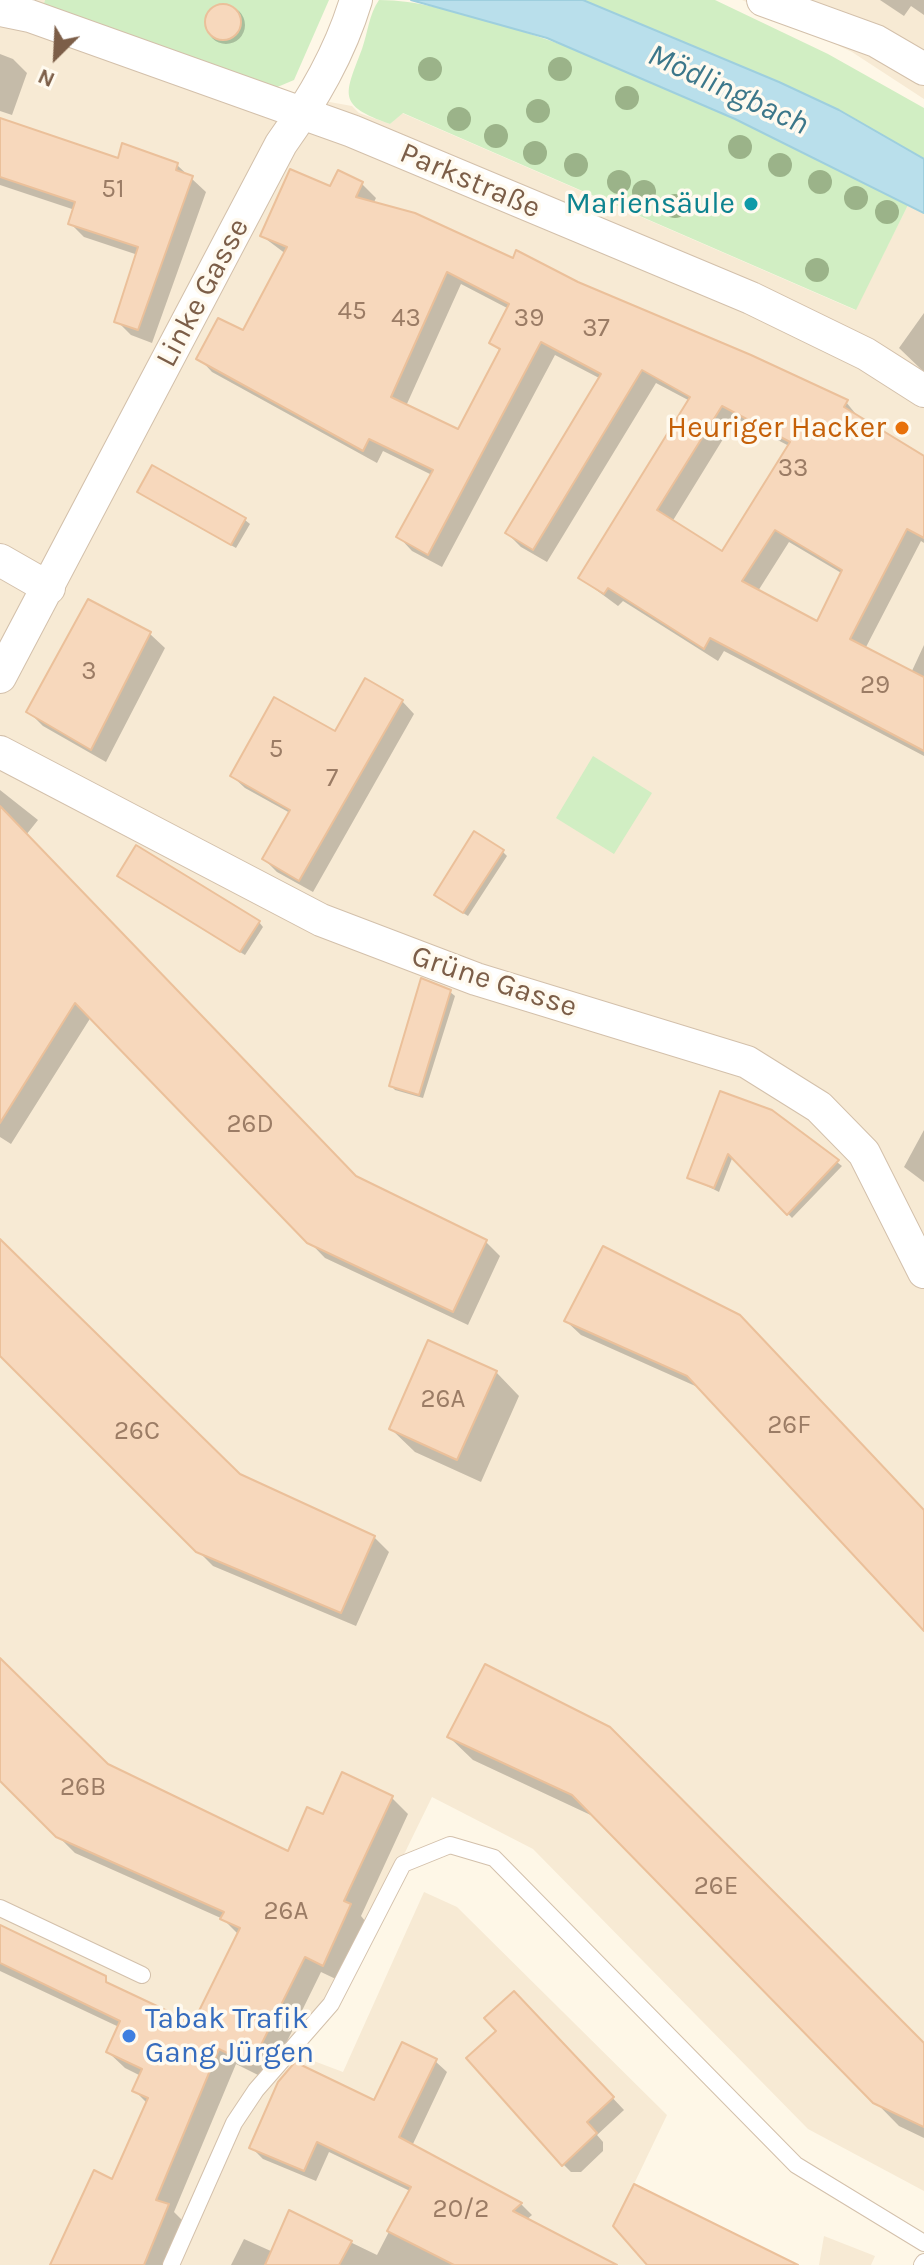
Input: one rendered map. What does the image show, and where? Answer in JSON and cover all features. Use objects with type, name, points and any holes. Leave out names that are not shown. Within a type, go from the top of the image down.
[{"type":"street","name":"Linke Gasse","points":[[0,677],[281,144],[303,114],[343,43],[356,0]]},
{"type":"street","points":[[763,0],[876,41],[924,69]]},
{"type":"street","name":"Parkstraße","points":[[0,10],[30,16],[303,114],[764,304],[866,354],[924,391]]},
{"type":"street","points":[[0,560],[49,588]]},
{"type":"street","name":"Grüne Gasse","points":[[0,752],[321,920],[476,979],[747,1062],[819,1107],[864,1153],[924,1272]]},
{"type":"lane","points":[[171,2265],[234,2123],[256,2090],[331,2004],[403,1864],[450,1845],[494,1858],[796,2165],[924,2243]]},
{"type":"lane","points":[[0,1908],[142,1975]]},
{"type":"shaded area","points":[[0,0],[45,0],[42,9],[268,91],[352,106],[359,113],[390,124],[402,113],[855,310],[908,205],[924,213],[924,2191],[808,2129],[533,1849],[432,1797],[331,2004],[290,2052],[343,2072],[424,1892],[457,1907],[667,2115],[634,2184],[798,2265],[0,2265]]},
{"type":"shaded area","points":[[742,0],[924,0],[924,99],[852,52]]},
{"type":"shaded area","points":[[824,2236],[875,2256],[871,2265],[819,2265]]},
{"type":"green space","points":[[45,0],[329,0],[294,80],[268,91],[42,10]]},
{"type":"green space","points":[[379,0],[408,2],[491,22],[599,58],[755,128],[908,205],[856,310],[403,113],[390,124],[361,111],[349,97],[349,88]]},
{"type":"green space","points":[[583,0],[715,0],[828,54],[924,108],[924,159],[839,110],[779,82]]},
{"type":"green space","points":[[593,756],[652,793],[614,854],[556,818]]},
{"type":"water","name":"Mödlingbach","points":[[411,0],[583,0],[779,82],[839,110],[924,159],[924,213],[735,119],[547,38]]},
{"type":"building","points":[[223,4],[236,9],[241,22],[236,35],[223,40],[210,35],[205,22],[210,9]]},
{"type":"building","points":[[0,118],[118,158],[122,143],[178,163],[176,170],[193,176],[138,330],[114,322],[138,247],[68,224],[75,202],[0,177]]},
{"type":"building","points":[[290,169],[330,186],[338,170],[363,182],[356,197],[415,213],[513,258],[516,250],[578,282],[848,400],[844,407],[924,456],[924,538],[907,529],[850,639],[924,677],[924,751],[710,638],[704,649],[608,588],[604,594],[578,578],[690,397],[642,370],[533,550],[505,533],[601,374],[541,342],[428,555],[396,537],[433,470],[369,439],[363,451],[196,359],[218,318],[243,330],[287,247],[260,236]],"holes":[[[447,272],[509,304],[489,343],[500,349],[458,429],[391,397]],[[722,406],[790,442],[722,551],[657,510]],[[775,530],[842,570],[817,621],[742,581]]]},
{"type":"building","points":[[152,465],[246,518],[231,545],[137,492]]},
{"type":"building","points":[[88,599],[151,632],[91,750],[26,712]]},
{"type":"building","points":[[365,678],[403,700],[299,881],[262,859],[290,810],[230,776],[274,697],[335,731]]},
{"type":"building","points":[[0,806],[356,1176],[487,1240],[453,1312],[307,1243],[75,1003],[0,1123]]},
{"type":"building","points":[[474,831],[504,850],[463,913],[434,895]]},
{"type":"building","points":[[136,845],[260,921],[240,952],[117,876]]},
{"type":"building","points":[[421,978],[451,990],[419,1095],[389,1086]]},
{"type":"building","points":[[720,1091],[772,1110],[839,1160],[787,1215],[728,1154],[714,1188],[687,1178]]},
{"type":"building","points":[[0,1239],[240,1474],[375,1536],[341,1613],[196,1552],[0,1356]]},
{"type":"building","points":[[603,1246],[740,1315],[924,1510],[924,1631],[687,1376],[564,1321]]},
{"type":"building","points":[[428,1340],[497,1371],[457,1460],[389,1429]]},
{"type":"building","points":[[0,1658],[108,1764],[288,1851],[307,1807],[323,1814],[342,1772],[393,1796],[344,1901],[351,1904],[323,1966],[305,1957],[251,2065],[219,2049],[156,2200],[169,2204],[144,2265],[50,2265],[94,2170],[112,2179],[148,2098],[132,2091],[142,2069],[106,2052],[120,2021],[0,1963],[0,1925],[106,1976],[106,1982],[193,2023],[240,1928],[220,1919],[224,1912],[56,1837],[0,1781]]},
{"type":"building","points":[[485,1664],[610,1727],[924,2043],[924,2127],[873,2103],[572,1795],[447,1737]]},
{"type":"building","points":[[514,1991],[614,2097],[587,2122],[597,2133],[562,2166],[466,2058],[496,2031],[484,2018]]},
{"type":"building","points":[[402,2042],[437,2059],[399,2137],[522,2203],[513,2211],[617,2265],[454,2265],[387,2231],[411,2187],[317,2142],[304,2171],[249,2148],[278,2082],[295,2062],[374,2100]]},
{"type":"building","points":[[634,2184],[798,2265],[647,2265],[613,2226]]},
{"type":"building","points":[[289,2210],[352,2241],[339,2265],[265,2265]]},
{"type":"place","name":"Mariensäule","points":[[751,204]]},
{"type":"place","name":"Heuriger Hacker","points":[[902,428]]},
{"type":"place","name":"Tabak Trafik Gang Jürgen","points":[[129,2036]]}]
